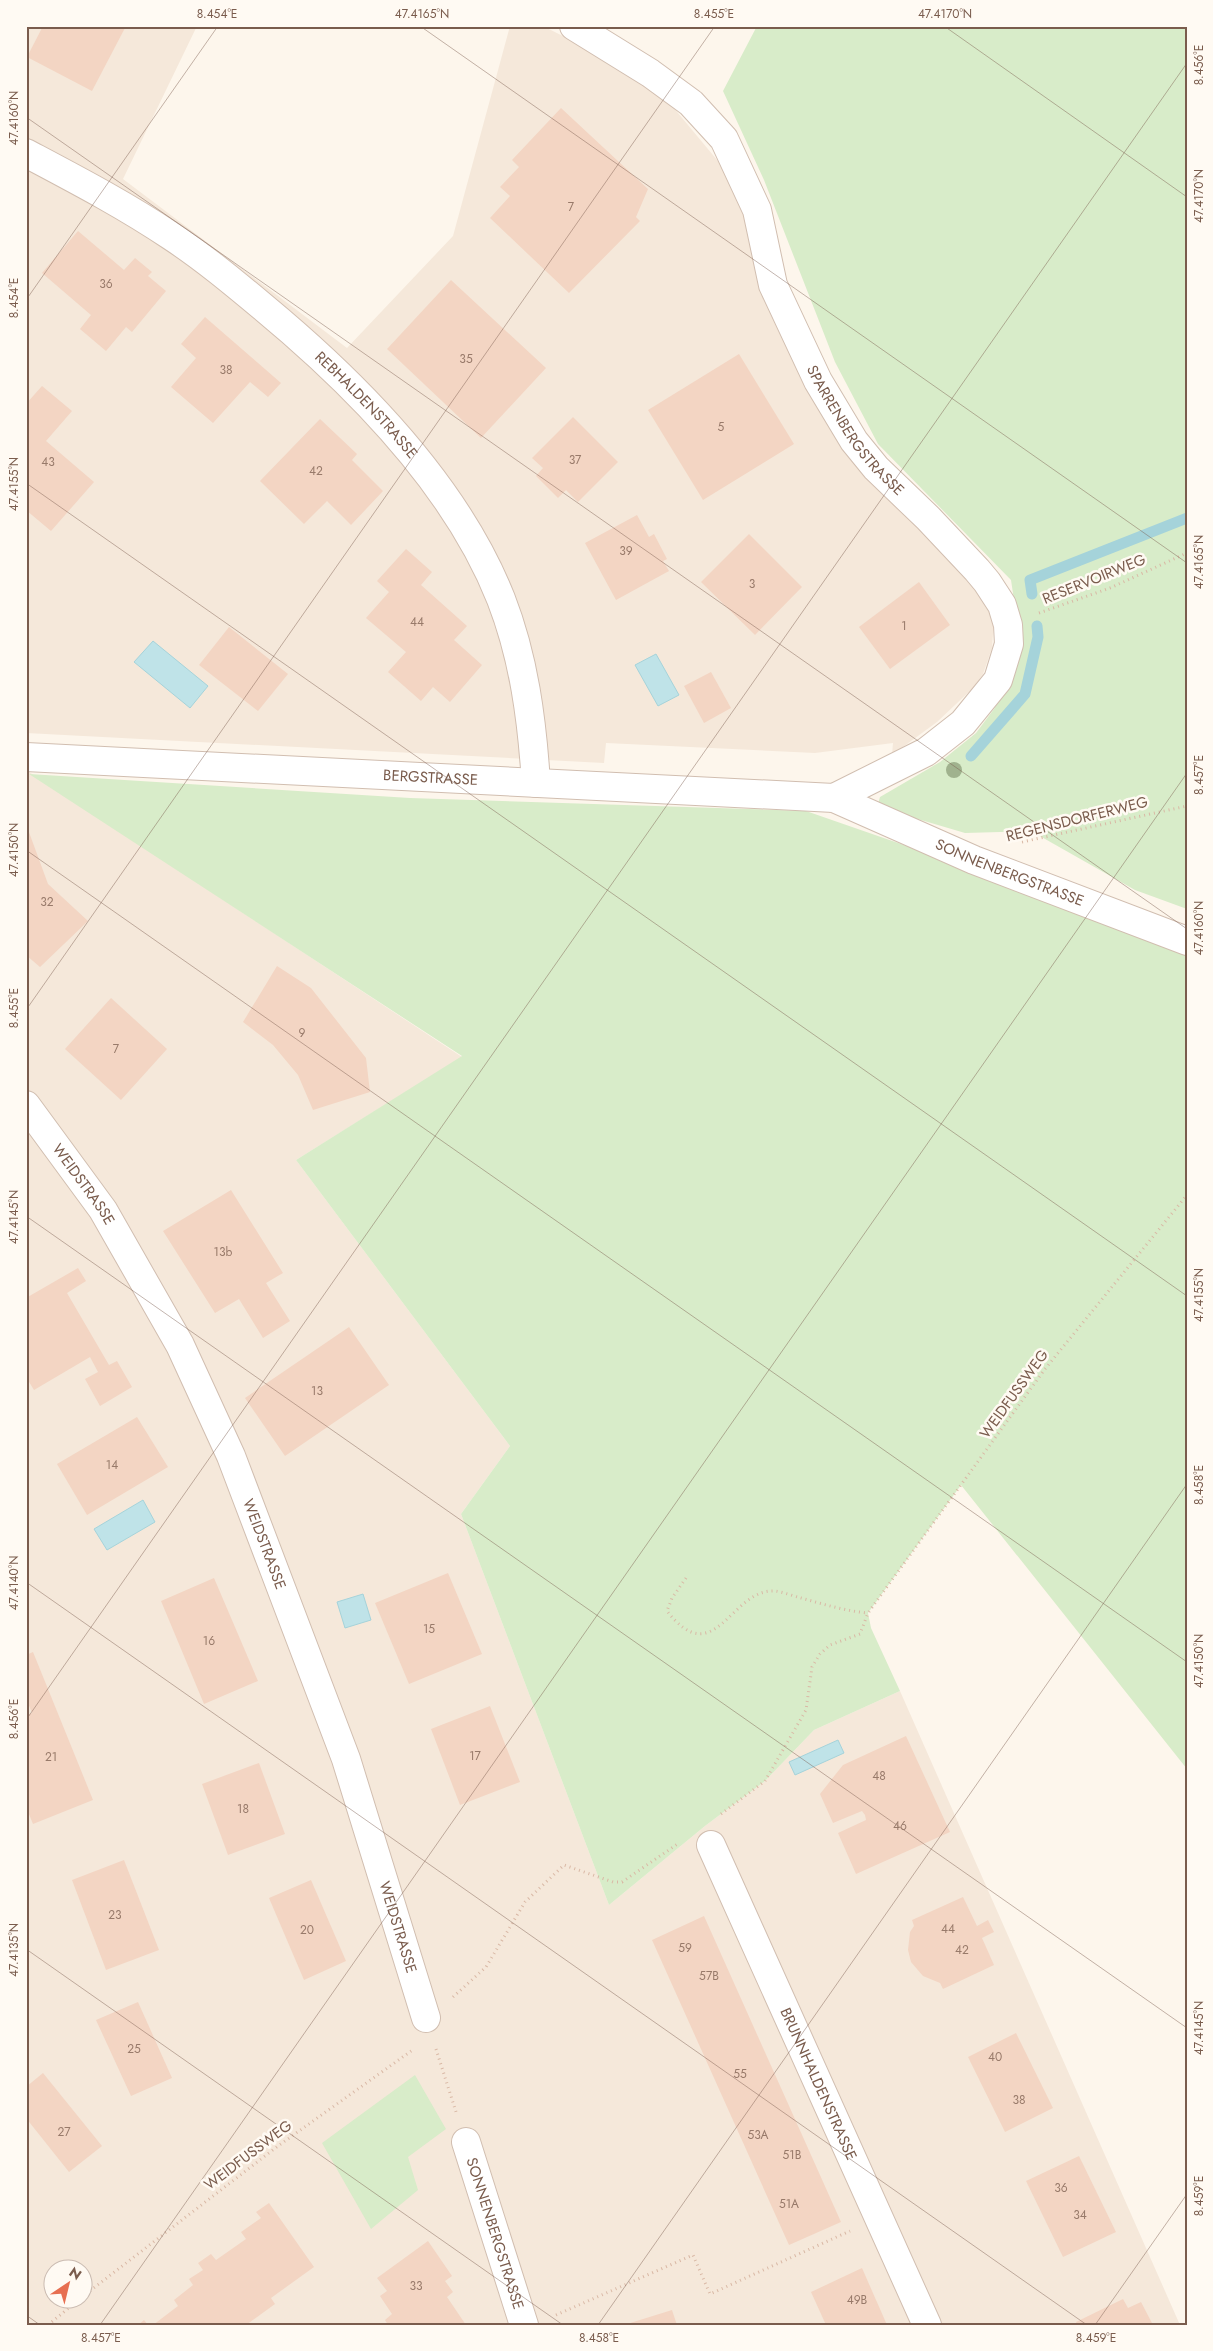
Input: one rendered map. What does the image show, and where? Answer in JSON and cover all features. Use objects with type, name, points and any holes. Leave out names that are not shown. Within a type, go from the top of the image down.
[{"type":"street","name":"SPARRENBERGSTRASSE","points":[[574,26],[650,73],[691,103],[724,138],[757,210],[774,285],[818,381],[854,441],[876,468],[928,518],[987,582],[1002,605],[1008,625],[1009,644],[998,680],[963,723],[926,752],[834,798]]},
{"type":"street","name":"REBHALDENSTRASSE","points":[[26,153],[95,190],[172,237],[240,288],[302,339],[409,448],[473,540],[501,599],[521,664],[532,720],[536,783]]},
{"type":"street","name":"BERGSTRASSE","points":[[26,757],[834,798]]},
{"type":"street","name":"SONNENBERGSTRASSE","points":[[834,798],[974,860],[1187,940]]},
{"type":"street","name":"WEIDSTRASSE","points":[[26,1105],[103,1210],[180,1345],[230,1456],[346,1759],[429,2027]]},
{"type":"street","name":"BRUNNHALDENSTRASSE","points":[[711,1845],[927,2325]]},
{"type":"street","name":"SONNENBERGSTRASSE","points":[[466,2142],[524,2325]]},
{"type":"path","name":"RESERVOIRWEG","points":[[1008,625],[1110,588],[1187,553]]},
{"type":"path","name":"REGENSDORFERWEG","points":[[1020,842],[1187,806]]},
{"type":"path","name":"WEIDFUSSWEG","points":[[765,1781],[806,1710],[812,1667],[820,1654],[830,1646],[860,1634],[868,1613],[1045,1369],[1187,1195]]},
{"type":"path","points":[[686,1578],[672,1598],[667,1611],[678,1626],[696,1634],[712,1631],[723,1624],[744,1602],[756,1595],[774,1591],[847,1611],[868,1613]]},
{"type":"path","points":[[469,1984],[486,1968],[525,1902],[564,1865],[613,1882],[622,1882]]},
{"type":"path","points":[[429,2027],[466,2142]]},
{"type":"path","name":"WEIDFUSSWEG","points":[[92,2290],[429,2027]]},
{"type":"path","points":[[552,2317],[693,2255],[710,2294],[852,2230]]},
{"type":"path","name":"WEIDFUSSWEG","points":[[48,2325],[69,2308]]},
{"type":"shaded area","points":[[26,26],[197,26],[123,179],[347,348],[453,236],[510,26],[543,26],[612,61],[668,101],[742,190],[800,369],[978,585],[994,619],[992,648],[983,674],[973,688],[937,722],[892,755],[893,743],[815,753],[606,743],[604,763],[26,733]]},
{"type":"shaded area","points":[[26,770],[462,1057],[296,1160],[510,1446],[461,1514],[609,1905],[705,1826],[765,1781],[814,1730],[900,1691],[1180,2325],[26,2325]]},
{"type":"green space","points":[[757,26],[1187,26],[1187,909],[1135,890],[1031,831],[965,833],[877,807],[880,797],[940,762],[976,733],[994,709],[1013,676],[1021,647],[1011,580],[878,444],[835,362],[764,180],[723,91]]},
{"type":"green space","points":[[29,774],[410,798],[806,811],[973,869],[1187,950],[1187,1769],[961,1485],[868,1613],[871,1628],[900,1691],[814,1730],[765,1781],[705,1826],[609,1905],[461,1514],[510,1446],[296,1160],[462,1056]]},
{"type":"green space","points":[[415,2075],[446,2129],[408,2157],[418,2190],[371,2229],[322,2143]]},
{"type":"water","points":[[153,641],[208,686],[190,708],[134,662]]},
{"type":"water","points":[[656,654],[679,695],[658,706],[635,665]]},
{"type":"water","points":[[143,1500],[155,1522],[107,1550],[94,1529]]},
{"type":"water","points":[[363,1594],[371,1620],[345,1628],[337,1602]]},
{"type":"water","points":[[838,1740],[844,1753],[795,1775],[789,1762]]},
{"type":"building","points":[[43,26],[126,26],[92,91],[27,57]]},
{"type":"building","points":[[561,108],[648,189],[636,217],[640,221],[569,293],[490,218],[510,196],[500,187],[519,167],[512,160]]},
{"type":"building","points":[[78,231],[124,270],[135,258],[152,272],[148,276],[166,291],[132,332],[126,327],[106,351],[80,329],[91,315],[42,273]]},
{"type":"building","points":[[451,280],[546,368],[481,438],[387,349]]},
{"type":"building","points":[[205,317],[281,383],[268,397],[250,382],[213,423],[171,387],[196,358],[181,344]]},
{"type":"building","points":[[739,354],[794,444],[703,500],[648,410]]},
{"type":"building","points":[[42,386],[72,411],[46,441],[94,482],[51,531],[26,510],[26,404]]},
{"type":"building","points":[[573,417],[618,462],[578,502],[566,490],[558,498],[536,476],[543,468],[532,458]]},
{"type":"building","points":[[320,419],[357,454],[352,460],[383,491],[351,525],[327,501],[304,524],[260,481]]},
{"type":"building","points":[[637,515],[649,537],[654,534],[667,559],[663,561],[669,571],[616,600],[585,543]]},
{"type":"building","points":[[749,534],[802,587],[755,635],[701,582]]},
{"type":"building","points":[[406,549],[432,572],[421,585],[467,626],[454,640],[482,665],[450,702],[433,687],[421,701],[388,672],[406,652],[366,618],[389,592],[377,581]]},
{"type":"building","points":[[919,582],[950,625],[890,669],[859,627]]},
{"type":"building","points":[[229,627],[288,674],[258,711],[199,665]]},
{"type":"building","points":[[711,672],[731,708],[704,723],[684,686]]},
{"type":"building","points":[[26,824],[48,884],[88,921],[40,967],[26,955]]},
{"type":"building","points":[[277,966],[311,988],[366,1058],[370,1092],[313,1110],[298,1075],[273,1045],[243,1022]]},
{"type":"building","points":[[111,998],[167,1049],[121,1100],[65,1049]]},
{"type":"building","points":[[231,1190],[283,1273],[266,1283],[290,1321],[263,1338],[239,1299],[215,1313],[163,1231]]},
{"type":"building","points":[[78,1268],[86,1281],[67,1293],[109,1365],[117,1361],[132,1387],[100,1406],[85,1379],[98,1372],[90,1357],[34,1390],[26,1377],[26,1298]]},
{"type":"building","points":[[349,1327],[389,1385],[285,1456],[245,1398]]},
{"type":"building","points":[[137,1417],[168,1467],[87,1515],[57,1464]]},
{"type":"building","points":[[448,1573],[482,1654],[409,1684],[375,1603]]},
{"type":"building","points":[[214,1578],[258,1681],[204,1704],[161,1601]]},
{"type":"building","points":[[33,1652],[93,1800],[33,1824],[26,1807],[26,1715],[32,1713],[26,1698],[26,1655]]},
{"type":"building","points":[[490,1706],[520,1782],[460,1805],[431,1729]]},
{"type":"building","points":[[906,1736],[950,1832],[856,1874],[838,1833],[866,1820],[865,1815],[862,1811],[833,1823],[820,1794],[843,1765]]},
{"type":"building","points":[[259,1763],[285,1834],[228,1855],[202,1784]]},
{"type":"building","points":[[124,1860],[159,1950],[106,1970],[72,1880]]},
{"type":"building","points":[[311,1880],[346,1961],[304,1980],[269,1898]]},
{"type":"building","points":[[963,1897],[977,1926],[988,1920],[994,1932],[982,1938],[994,1965],[943,1989],[940,1983],[923,1976],[911,1962],[908,1950],[910,1932],[914,1926],[912,1920]]},
{"type":"building","points":[[704,1916],[841,2222],[789,2245],[652,1940]]},
{"type":"building","points":[[138,2002],[172,2078],[131,2096],[96,2020]]},
{"type":"building","points":[[1016,2033],[1053,2108],[1005,2132],[968,2057]]},
{"type":"building","points":[[43,2073],[102,2146],[69,2172],[26,2118],[26,2087]]},
{"type":"building","points":[[1079,2156],[1116,2232],[1063,2257],[1026,2181]]},
{"type":"building","points":[[269,2203],[314,2267],[271,2298],[275,2304],[246,2325],[153,2325],[178,2306],[174,2300],[193,2285],[189,2279],[203,2270],[198,2263],[211,2254],[216,2260],[246,2239],[241,2232],[261,2218],[256,2212]]},
{"type":"building","points":[[428,2241],[452,2276],[445,2281],[453,2292],[447,2297],[466,2325],[388,2325],[385,2320],[392,2314],[380,2296],[387,2291],[377,2278]]},
{"type":"building","points":[[862,2268],[887,2325],[826,2325],[811,2292]]},
{"type":"building","points":[[1123,2299],[1128,2308],[1141,2302],[1153,2325],[1077,2325],[1076,2322]]},
{"type":"building","points":[[672,2310],[677,2325],[627,2325],[627,2324]]},
{"type":"building","points":[[144,2320],[148,2325],[138,2325]]},
{"type":"waterway","points":[[1032,594],[1030,580],[1187,518]]},
{"type":"waterway","points":[[971,756],[1025,694],[1038,637],[1037,626]]}]
